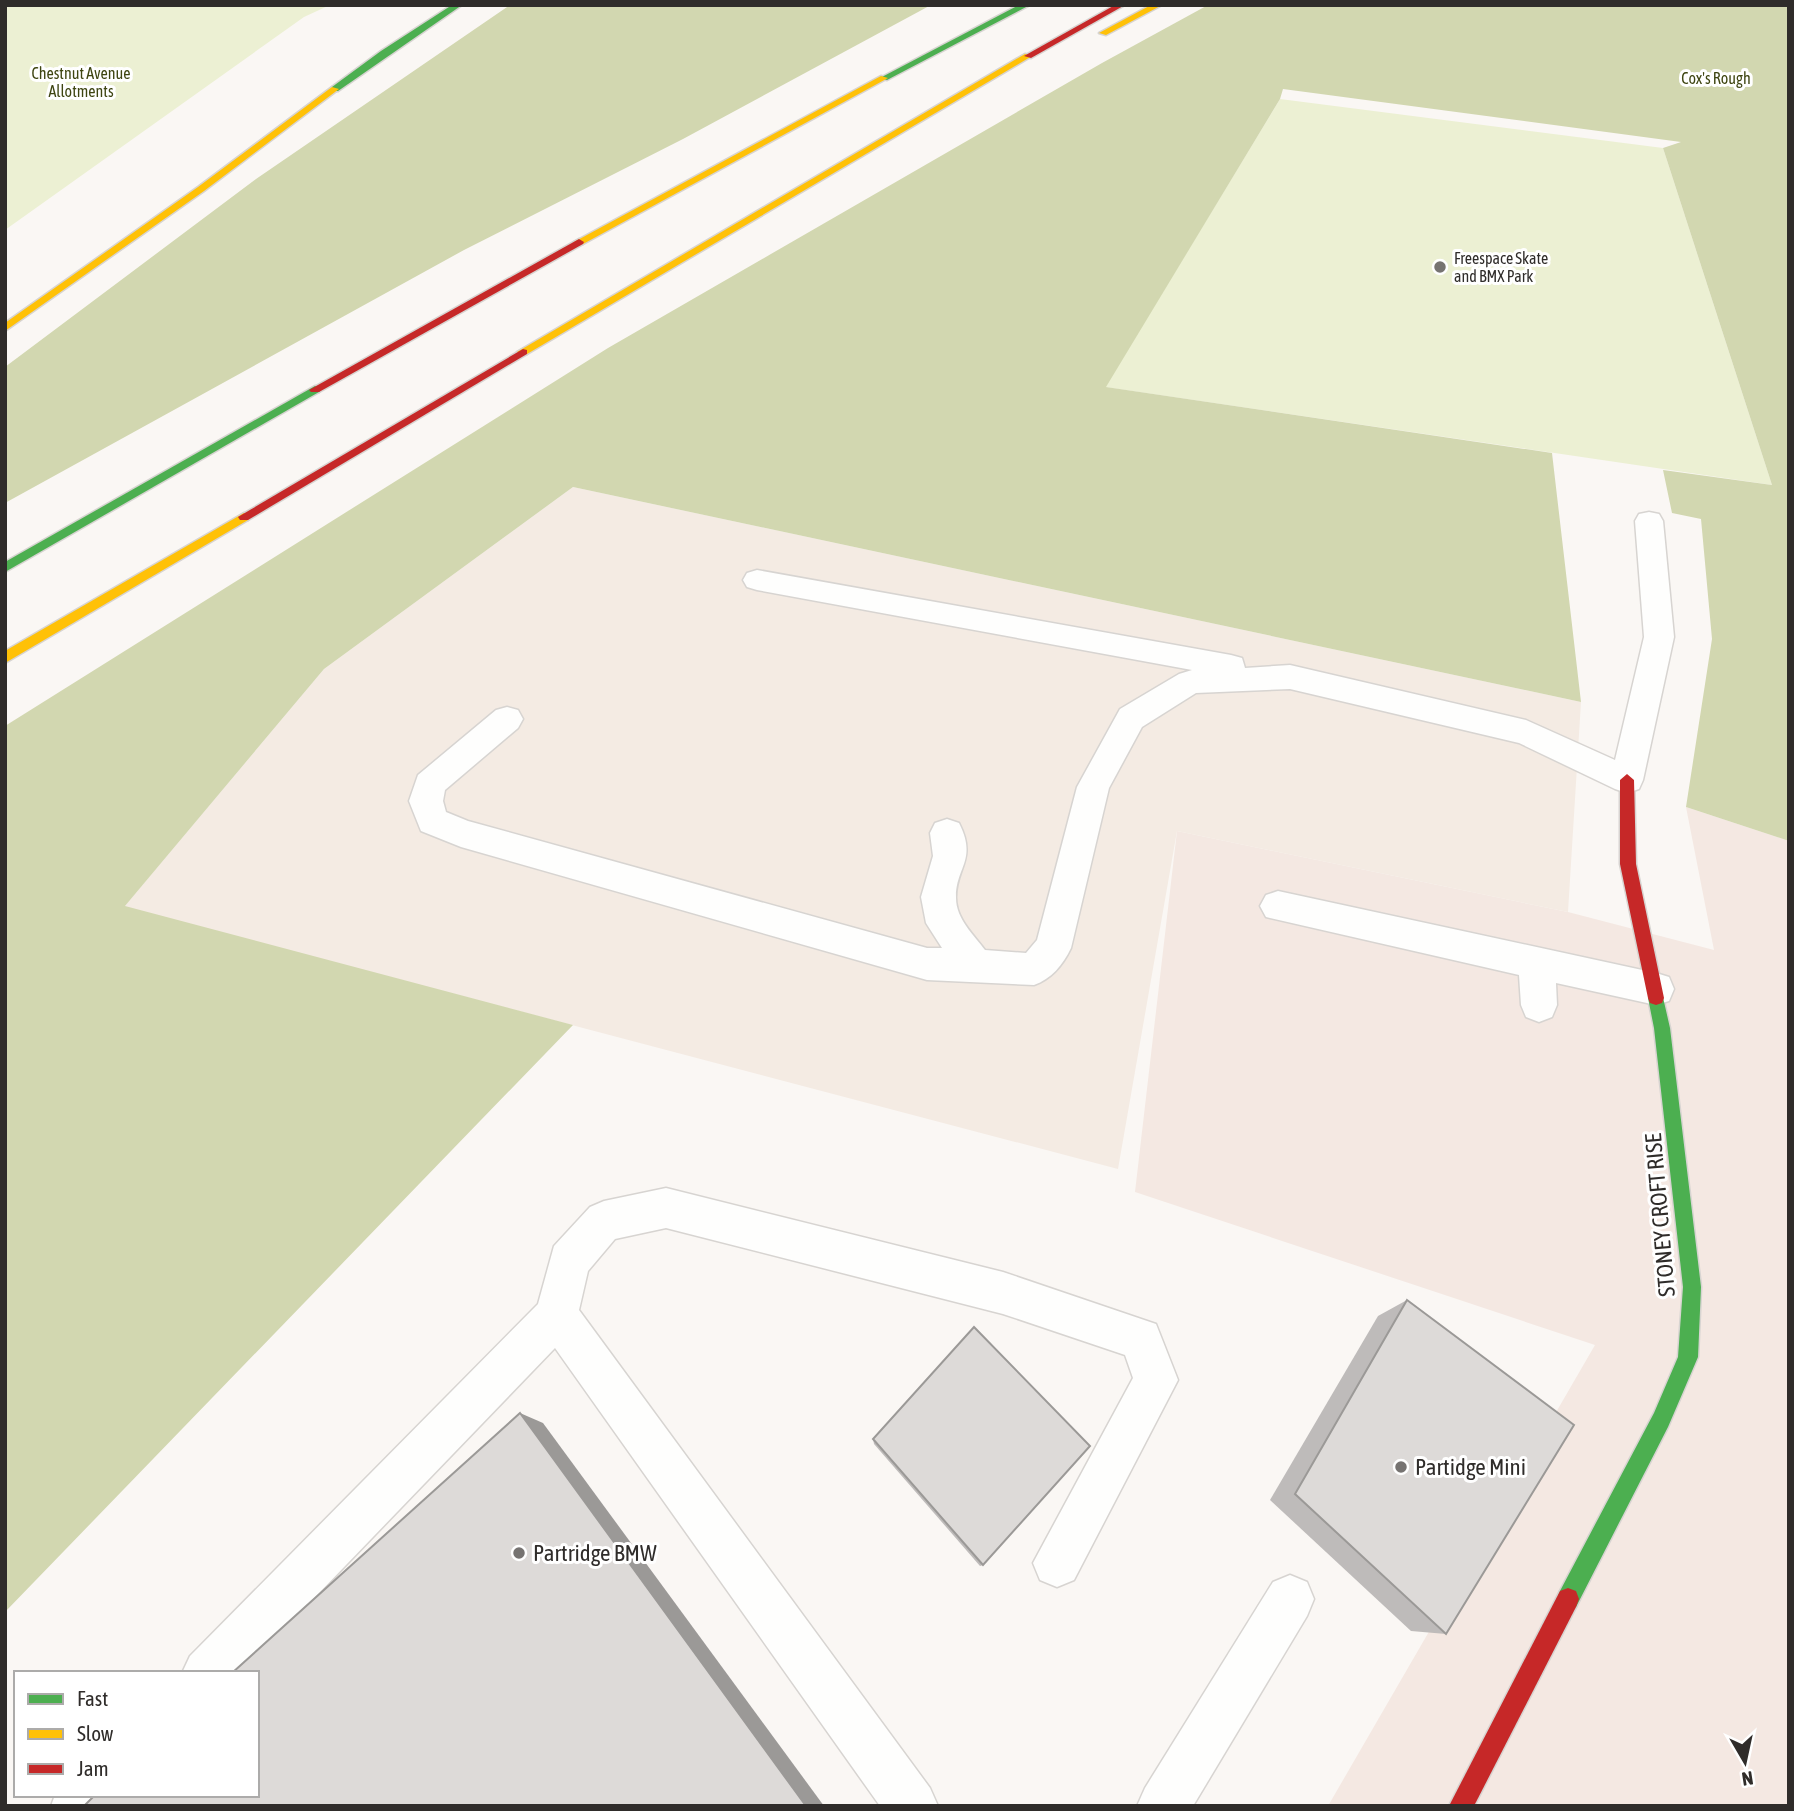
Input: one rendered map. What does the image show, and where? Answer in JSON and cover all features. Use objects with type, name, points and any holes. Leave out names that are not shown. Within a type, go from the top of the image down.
[{"type":"main road","points":[[5,328],[201,189],[384,53],[458,5]]},
{"type":"main road","points":[[5,568],[555,253],[836,101],[1026,5]]},
{"type":"main road","points":[[5,658],[984,80],[1121,5]]},
{"type":"main road","points":[[984,80],[1074,47],[1158,5]]},
{"type":"main road","name":"STONEY CROFT RISE","points":[[1461,1806],[1661,1420],[1688,1357],[1692,1287],[1676,1134],[1656,989],[1628,864],[1627,780]]},
{"type":"lane","points":[[757,580],[1290,677],[1526,732],[1627,780],[1659,638],[1648,522]]},
{"type":"lane","points":[[507,719],[430,784],[426,801],[433,821],[461,833],[927,964],[975,965],[1004,970],[1034,969],[1053,948],[1093,787],[1131,718],[1190,682],[1290,677]]},
{"type":"lane","points":[[947,833],[950,856],[938,897],[944,923],[975,965]]},
{"type":"lane","points":[[1278,906],[1656,989]]},
{"type":"lane","points":[[1536,964],[1539,1005]]},
{"type":"lane","points":[[209,1671],[557,1315],[569,1261],[604,1221],[666,1208],[1003,1293],[1141,1339],[1156,1380],[1057,1563]]},
{"type":"lane","points":[[557,1315],[912,1806]]},
{"type":"lane","points":[[1163,1806],[1290,1599]]},
{"type":"shaded area","points":[[573,487],[1581,702],[1568,912],[1177,831],[1118,1169],[124,907],[324,669]]},
{"type":"shaded area","points":[[1686,807],[1789,841],[1789,1806],[1328,1806],[1595,1345],[1135,1192],[1177,831],[1568,912],[1714,950]]},
{"type":"green space","name":"Chestnut Avenue Allotments","points":[[5,5],[330,5],[304,17],[5,230]]},
{"type":"green space","points":[[510,5],[931,5],[683,139],[464,250],[5,503],[5,367],[256,179]]},
{"type":"green space","name":"Cox's Rough","points":[[1208,5],[1789,5],[1789,841],[1686,807],[1712,639],[1701,519],[1672,513],[1663,470],[1772,485],[1663,148],[1681,142],[1283,89],[1280,99],[1106,387],[1552,453],[1581,702],[573,487],[324,669],[125,906],[573,1025],[5,1612],[5,726],[608,348],[1102,63]]},
{"type":"green space","name":"Freespace Skate and BMX Park","points":[[1280,99],[1663,148],[1772,485],[1105,387]]},
{"type":"building","name":"Partidge Mini","points":[[1407,1300],[1574,1425],[1446,1634],[1295,1494]]},
{"type":"building","points":[[974,1327],[1090,1446],[983,1565],[873,1439]]},
{"type":"building","name":"Partridge BMW","points":[[520,1413],[806,1806],[84,1806],[93,1797],[259,1797],[259,1671],[234,1671]]},
{"type":"traffic: fast","points":[[335,89],[458,5]]},
{"type":"traffic: fast","points":[[884,78],[1026,5]]},
{"type":"traffic: fast","points":[[5,568],[315,390]]},
{"type":"traffic: fast","points":[[1568,1599],[1661,1420],[1688,1357],[1692,1287],[1662,1028],[1656,998]]},
{"type":"traffic: slow","points":[[1103,33],[1158,5]]},
{"type":"traffic: slow","points":[[523,352],[1028,56]]},
{"type":"traffic: slow","points":[[579,242],[884,78]]},
{"type":"traffic: slow","points":[[5,328],[201,189],[335,89]]},
{"type":"traffic: slow","points":[[5,658],[244,517]]},
{"type":"traffic: jam","points":[[1028,56],[1121,5]]},
{"type":"traffic: jam","points":[[315,390],[579,242]]},
{"type":"traffic: jam","points":[[244,517],[523,352]]},
{"type":"traffic: jam","points":[[1627,780],[1628,864],[1656,998]]},
{"type":"traffic: jam","points":[[1461,1806],[1568,1599]]},
{"type":"place","name":"Freespace Skate and BMX Park","points":[[1440,267]]},
{"type":"place","name":"Partidge Mini","points":[[1401,1467]]},
{"type":"place","name":"Partridge BMW","points":[[519,1553]]}]
